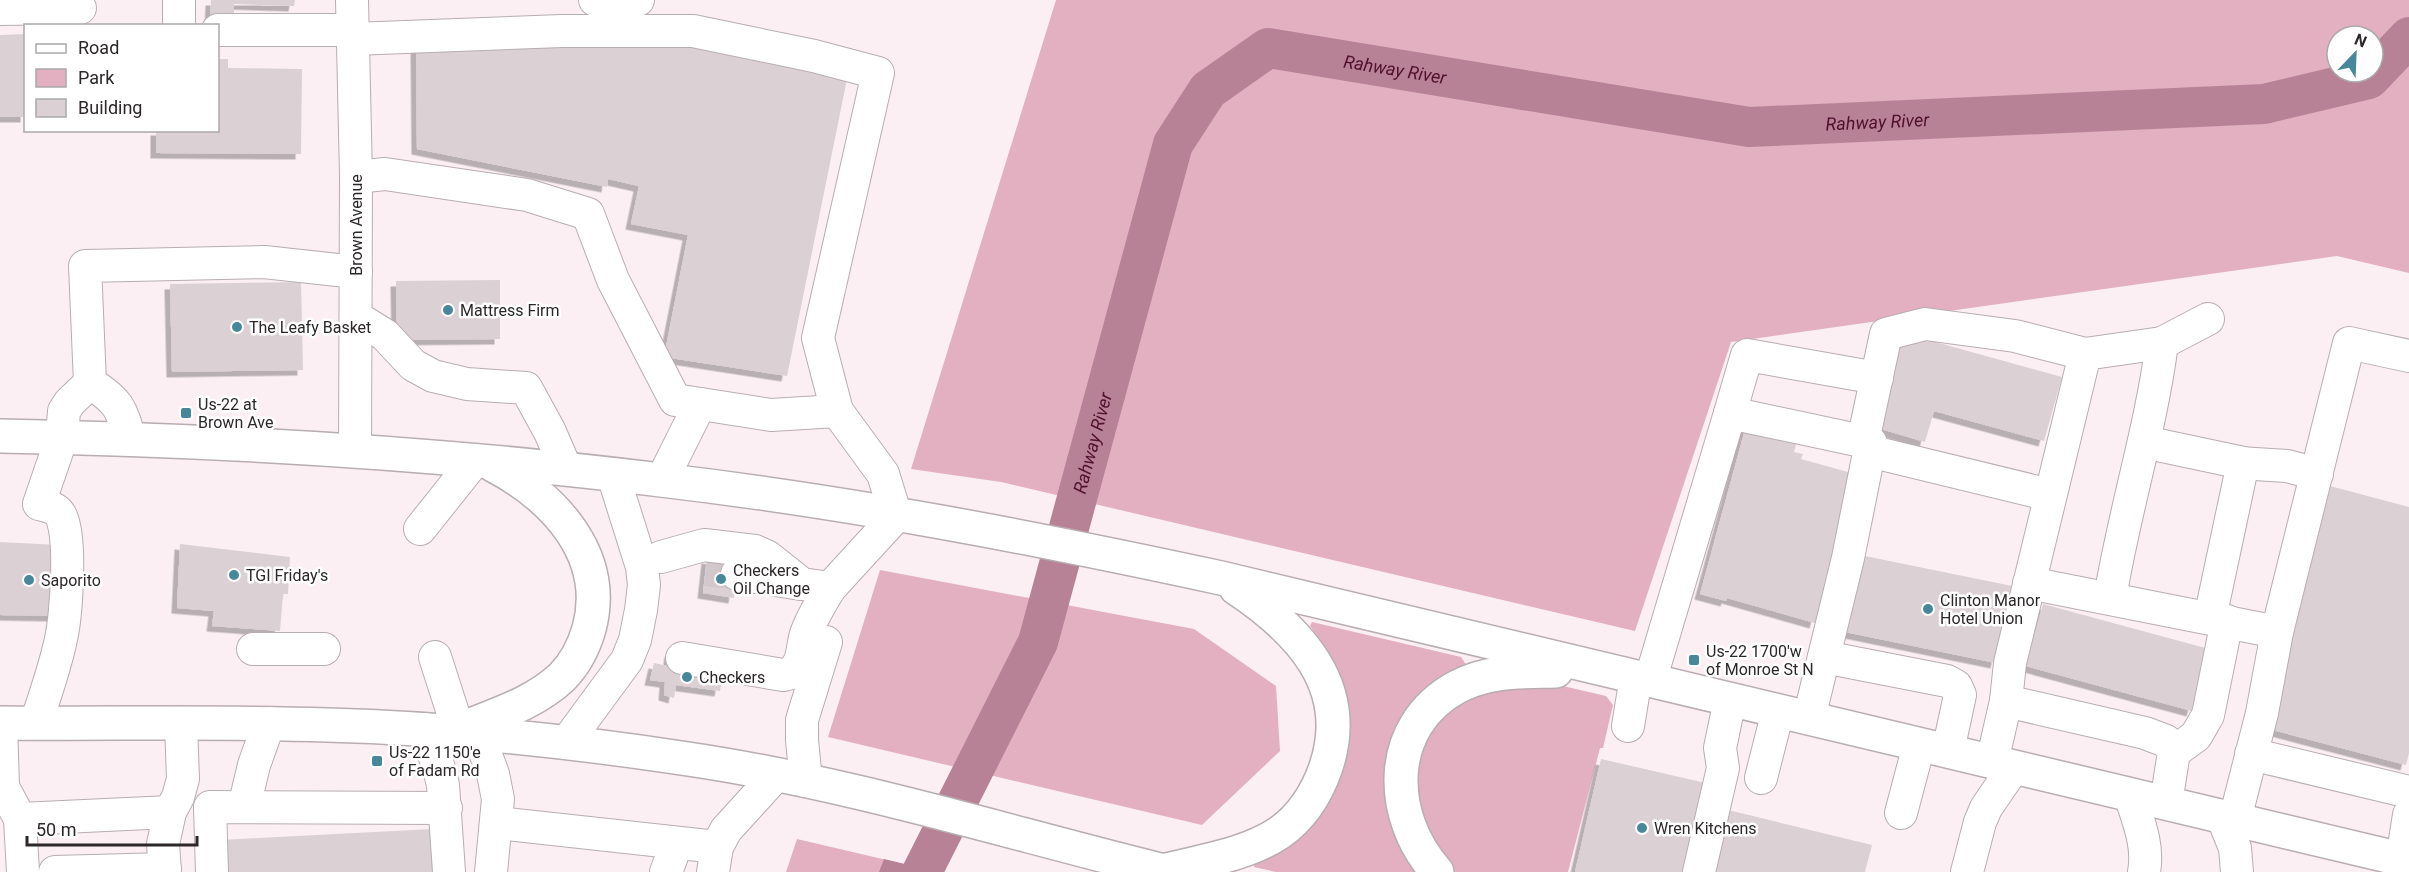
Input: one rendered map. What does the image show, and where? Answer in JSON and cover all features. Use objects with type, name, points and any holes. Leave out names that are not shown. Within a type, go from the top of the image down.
[{"type":"highway","points":[[0,436],[355,451],[480,461],[662,480],[836,504],[1118,556],[1221,578],[2166,803],[2404,863]]},
{"type":"highway","points":[[467,732],[525,702],[564,675],[580,652],[586,638],[593,607],[592,582],[587,559],[571,530],[543,499],[526,486],[480,461]]},
{"type":"highway","points":[[1,723],[270,723],[424,729],[566,743],[691,759],[791,778],[1165,871],[1251,847],[1291,824],[1311,800],[1323,775],[1331,748],[1334,719],[1332,704],[1329,689],[1315,663],[1276,618],[1221,578]]},
{"type":"highway","points":[[1437,872],[1418,849],[1410,833],[1401,795],[1403,759],[1412,735],[1423,716],[1457,687],[1484,676],[1517,670],[1630,676]]},
{"type":"street","points":[[178,24],[179,0]]},
{"type":"street","points":[[596,0],[638,0]]},
{"type":"street","points":[[0,9],[80,8]]},
{"type":"street","points":[[219,30],[352,23],[562,31],[693,32],[878,73],[818,338],[837,411],[883,474],[896,516],[816,586],[816,610],[798,665],[789,674],[632,649]]},
{"type":"street","name":"Brown Avenue","points":[[352,23],[356,177],[355,451]]},
{"type":"street","points":[[356,177],[385,174],[527,195],[588,214],[613,280],[675,400],[771,415],[837,411]]},
{"type":"street","points":[[36,723],[62,637],[67,547],[66,529],[61,514],[50,507],[39,504],[62,437],[64,411],[90,383],[85,266],[264,262],[356,272]]},
{"type":"street","points":[[356,317],[385,335],[413,365],[433,376],[467,384],[526,388],[550,432],[566,470]]},
{"type":"street","points":[[1761,778],[1824,657],[1848,558],[1876,378],[1886,334],[1925,324],[2015,336],[2085,354],[2162,343],[2208,319]]},
{"type":"street","points":[[2110,598],[2117,558],[2156,393],[2162,343]]},
{"type":"street","points":[[2237,872],[2235,848],[2228,818],[2251,754],[2262,713],[2277,632],[2349,343],[2409,356]]},
{"type":"street","points":[[1967,872],[1980,822],[2003,764],[2010,663],[2085,354]]},
{"type":"street","points":[[1628,726],[1630,676],[1730,413],[1747,355],[1876,378]]},
{"type":"street","points":[[90,383],[106,393],[122,411],[130,440]]},
{"type":"street","points":[[662,480],[700,404]]},
{"type":"street","points":[[1730,413],[2050,495]]},
{"type":"street","points":[[2144,442],[2239,463],[2287,466],[2317,474]]},
{"type":"street","points":[[420,529],[480,461]]},
{"type":"street","points":[[2174,752],[2196,736],[2208,715],[2219,619],[2243,464],[2239,463]]},
{"type":"street","points":[[566,743],[620,670],[632,649],[650,555],[613,475]]},
{"type":"street","points":[[650,555],[704,545],[755,551],[816,586]]},
{"type":"street","points":[[650,555],[681,566],[706,570]]},
{"type":"street","points":[[737,574],[816,586]]},
{"type":"street","points":[[2029,583],[2277,632]]},
{"type":"street","points":[[497,823],[677,843],[719,850],[791,778],[802,740],[802,720],[826,642],[806,635]]},
{"type":"street","points":[[253,649],[324,649]]},
{"type":"street","points":[[435,657],[450,704],[496,787],[497,823],[491,872]]},
{"type":"street","points":[[1824,657],[1947,681],[1956,686],[1960,695],[1901,813]]},
{"type":"street","points":[[1699,872],[1723,768],[1720,748],[1730,700]]},
{"type":"street","points":[[2006,701],[2145,733],[2166,741],[2174,752],[2166,803]]},
{"type":"street","points":[[1,723],[3,787],[20,819],[23,872]]},
{"type":"street","points":[[55,872],[165,871],[163,844],[170,812],[178,797],[183,779],[181,723]]},
{"type":"street","points":[[244,807],[254,765],[270,723]]},
{"type":"street","points":[[424,729],[441,775],[446,808],[449,872]]},
{"type":"street","points":[[2251,754],[2409,792]]},
{"type":"street","points":[[2130,795],[2143,837],[2146,861],[2144,872]]},
{"type":"street","points":[[212,872],[210,807],[446,808]]},
{"type":"street","points":[[20,819],[170,812]]},
{"type":"street","points":[[2404,863],[2409,815]]},
{"type":"street","points":[[666,872],[677,843]]},
{"type":"green space","points":[[1056,0],[2409,0],[2409,273],[2337,256],[1731,342],[1635,631],[1001,482],[911,469]]},
{"type":"green space","points":[[880,570],[1194,629],[1276,686],[1280,751],[1202,825],[828,737]]},
{"type":"green space","points":[[1312,622],[1461,657],[1469,669],[1424,694],[1399,840],[1416,872],[1276,872],[1254,867],[1255,861],[1287,844],[1342,683],[1326,648],[1310,626]]},
{"type":"green space","points":[[1537,680],[1606,696],[1613,705],[1568,872],[1450,872],[1441,861],[1415,796],[1420,749],[1434,724],[1463,697]]},
{"type":"green space","points":[[797,839],[938,872],[786,872]]},
{"type":"shaded area","points":[[884,859],[938,872],[879,872]]},
{"type":"building","points":[[211,0],[295,0],[294,6],[234,4],[234,25],[210,24]]},
{"type":"building","points":[[24,34],[24,117],[0,117],[0,35]]},
{"type":"building","points":[[658,39],[847,79],[787,376],[664,357],[688,235],[631,224],[639,186],[608,179],[607,187],[417,149],[416,41]]},
{"type":"building","points":[[219,59],[228,59],[228,68],[302,69],[301,154],[156,153],[156,132],[219,132]]},
{"type":"building","name":"Mattress Firm","points":[[500,280],[500,339],[397,340],[396,281]]},
{"type":"building","name":"The Leafy Basket","points":[[301,282],[303,370],[172,372],[170,284]]},
{"type":"building","points":[[1910,335],[2062,377],[2044,441],[1934,411],[1925,442],[1871,426],[1895,340]]},
{"type":"building","points":[[1746,426],[1797,441],[1794,452],[1803,454],[1801,459],[1855,474],[1815,623],[1727,598],[1726,601],[1700,594]]},
{"type":"building","points":[[2330,486],[2409,507],[2409,753],[2406,765],[2265,728]]},
{"type":"building","name":"Saporito","points":[[0,542],[59,545],[57,616],[0,615]]},
{"type":"building","name":"TGI Friday's","points":[[180,544],[290,557],[288,594],[283,594],[280,631],[212,626],[214,611],[177,608]]},
{"type":"building","name":"Clinton Manor Hotel Union","points":[[1860,555],[2012,586],[1996,663],[1845,632]]},
{"type":"building","name":"Checkers Oil Change","points":[[707,558],[739,563],[734,598],[703,593]]},
{"type":"building","points":[[2043,604],[2209,649],[2192,711],[2026,666]]},
{"type":"building","name":"Checkers","points":[[670,651],[723,674],[720,691],[676,685],[674,698],[664,695],[665,682],[650,680],[654,663],[668,666]]},
{"type":"building","name":"Wren Kitchens","points":[[1601,759],[1710,784],[1689,872],[1575,872]]},
{"type":"building","points":[[1724,809],[1872,845],[1865,872],[1708,872]]},
{"type":"building","points":[[432,829],[434,872],[222,872],[220,840]]},
{"type":"waterway","name":"Rahway River","points":[[922,872],[1038,642],[1173,144],[1208,90],[1268,48],[1749,127],[2264,104],[2369,79],[2409,37]]},
{"type":"tunnel","points":[[706,570],[737,574]]},
{"type":"place","name":"Mattress Firm","points":[[448,310]]},
{"type":"place","name":"The Leafy Basket","points":[[237,327]]},
{"type":"place","name":"Us-22 at Brown Ave","points":[[186,413]]},
{"type":"place","name":"TGI Friday's","points":[[234,575]]},
{"type":"place","name":"Checkers Oil Change","points":[[721,579]]},
{"type":"place","name":"Saporito","points":[[29,580]]},
{"type":"place","name":"Clinton Manor Hotel Union","points":[[1928,609]]},
{"type":"place","name":"Us-22 1700'w of Monroe St N","points":[[1694,660]]},
{"type":"place","name":"Checkers","points":[[687,677]]},
{"type":"place","name":"Us-22 1150'e of Fadam Rd","points":[[377,761]]},
{"type":"place","name":"Wren Kitchens","points":[[1642,828]]}]
